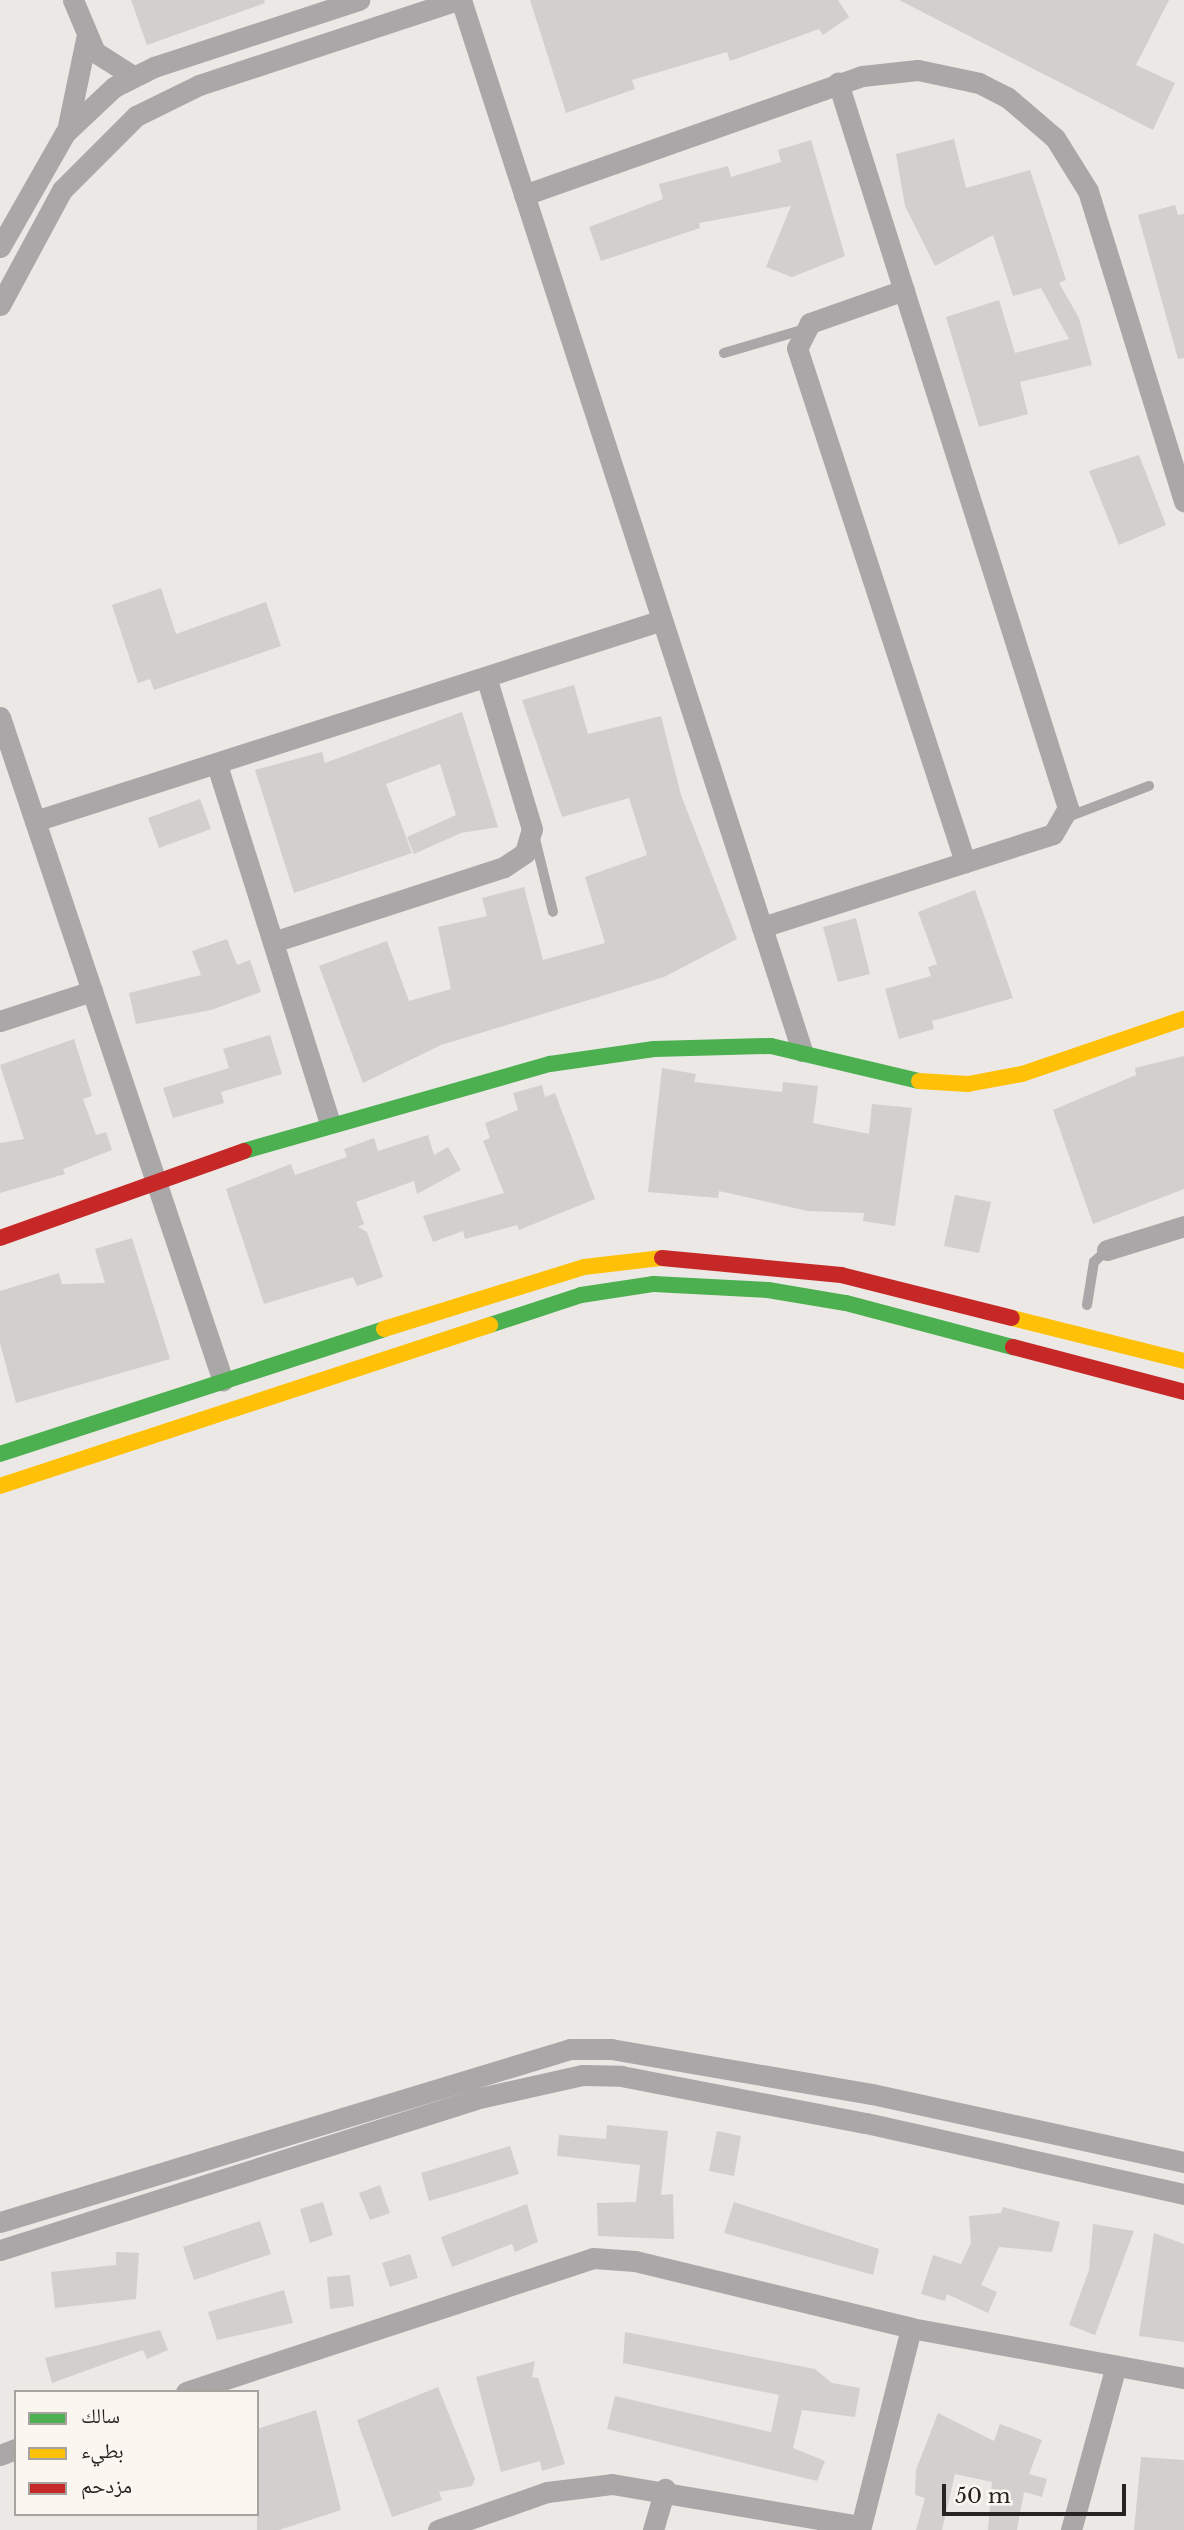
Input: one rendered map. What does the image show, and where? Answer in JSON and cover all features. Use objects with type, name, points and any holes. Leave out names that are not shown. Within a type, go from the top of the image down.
[{"type":"street","points":[[73,0],[86,39],[106,62],[133,76]]},
{"type":"street","points":[[22,262],[0,247],[65,132],[96,100],[133,76],[359,0]]},
{"type":"street","points":[[0,305],[22,262],[83,162],[136,116],[199,85],[459,0],[802,1051]]},
{"type":"street","points":[[65,132],[86,39]]},
{"type":"street","points":[[524,195],[838,83],[887,71],[949,74],[1007,97],[1055,138],[1088,191],[1184,501]]},
{"type":"street","points":[[762,927],[1053,834],[1065,818],[1066,788],[838,83]]},
{"type":"street","points":[[904,290],[803,330],[799,358],[965,862]]},
{"type":"street","points":[[35,821],[217,765],[662,620]]},
{"type":"street","points":[[273,942],[515,862],[532,829],[486,677]]},
{"type":"street","points":[[0,717],[223,1381]]},
{"type":"street","points":[[217,765],[330,1123]]},
{"type":"street","points":[[0,1021],[92,991]]},
{"type":"street","points":[[0,1238],[157,1186],[330,1123],[586,1058],[738,1045],[802,1051],[914,1081],[968,1084],[1022,1074],[1184,1019]]},
{"type":"street","points":[[1107,1250],[1184,1226]]},
{"type":"street","points":[[0,1454],[472,1300],[623,1260],[741,1261],[841,1275],[1184,1361]]},
{"type":"street","points":[[0,1486],[483,1328],[617,1288],[691,1284],[768,1290],[885,1312],[1184,1392]]},
{"type":"street","points":[[472,1300],[483,1328]]},
{"type":"street","points":[[0,2222],[570,2049],[611,2049],[872,2094],[1184,2162]]},
{"type":"street","points":[[0,2250],[475,2099],[582,2075],[621,2076],[866,2123],[1184,2194]]},
{"type":"street","points":[[866,2123],[872,2094]]},
{"type":"street","points":[[192,2390],[593,2258],[635,2261],[911,2328],[1115,2369],[1184,2378]]},
{"type":"street","points":[[438,2530],[582,2485],[665,2489],[860,2528],[911,2328]]},
{"type":"street","points":[[1071,2530],[1115,2369]]},
{"type":"street","points":[[653,2530],[665,2489]]},
{"type":"lane","points":[[724,353],[803,330]]},
{"type":"lane","points":[[1065,818],[1149,786]]},
{"type":"lane","points":[[532,829],[553,912]]},
{"type":"lane","points":[[1087,1305],[1094,1262],[1107,1250]]},
{"type":"building","points":[[131,0],[264,0],[265,3],[147,45]]},
{"type":"building","points":[[530,0],[838,0],[849,17],[823,35],[819,29],[730,61],[727,52],[632,80],[635,89],[566,113]]},
{"type":"building","points":[[899,0],[1169,0],[1136,65],[1175,83],[1153,130]]},
{"type":"building","points":[[954,139],[966,188],[1030,170],[1066,280],[1059,283],[1079,318],[1092,365],[1020,382],[1028,414],[979,427],[946,317],[999,300],[1015,353],[1069,339],[1041,288],[1013,296],[993,235],[935,266],[905,206],[896,154]]},
{"type":"building","points":[[811,140],[845,256],[792,277],[766,267],[791,206],[699,223],[700,228],[601,261],[589,227],[663,199],[659,184],[728,166],[731,177],[781,162],[778,150]]},
{"type":"building","points":[[1175,205],[1178,215],[1184,214],[1184,358],[1178,359],[1138,215]]},
{"type":"building","points":[[1139,455],[1166,525],[1119,545],[1089,471]]},
{"type":"building","points":[[161,588],[176,634],[266,602],[281,646],[154,690],[150,679],[138,683],[112,605]]},
{"type":"building","points":[[574,685],[588,734],[661,716],[681,795],[737,939],[664,977],[441,1045],[363,1083],[319,966],[387,941],[409,1001],[451,989],[438,927],[487,916],[482,898],[524,887],[543,960],[605,943],[585,877],[647,855],[629,798],[562,817],[522,700]]},
{"type":"building","points":[[462,712],[498,827],[461,833],[414,854],[407,837],[456,815],[440,764],[386,784],[412,853],[294,893],[255,770],[322,752],[325,763]]},
{"type":"building","points":[[200,799],[211,829],[159,848],[148,818]]},
{"type":"building","points":[[975,890],[1013,998],[932,1021],[934,1029],[899,1039],[885,989],[931,976],[928,967],[937,964],[918,912]]},
{"type":"building","points":[[856,918],[870,974],[838,982],[823,927]]},
{"type":"building","points":[[227,939],[237,965],[250,960],[261,992],[211,1010],[136,1024],[129,993],[201,975],[192,951]]},
{"type":"building","points":[[270,1035],[282,1074],[221,1092],[224,1103],[173,1118],[163,1088],[229,1068],[223,1049]]},
{"type":"building","points":[[74,1039],[92,1096],[83,1099],[96,1135],[106,1132],[112,1150],[63,1169],[65,1174],[0,1193],[0,1143],[24,1139],[0,1065]]},
{"type":"building","points":[[1184,1056],[1184,1189],[1093,1224],[1053,1110],[1136,1075],[1135,1068]]},
{"type":"building","points":[[662,1068],[696,1074],[694,1082],[782,1092],[783,1082],[818,1086],[813,1123],[869,1134],[872,1104],[912,1108],[895,1226],[863,1221],[864,1213],[808,1211],[719,1191],[718,1198],[648,1192]]},
{"type":"building","points":[[542,1085],[545,1097],[555,1093],[595,1199],[519,1230],[517,1225],[465,1239],[463,1231],[433,1242],[423,1216],[504,1193],[483,1141],[490,1138],[485,1123],[518,1110],[513,1093]]},
{"type":"building","points":[[428,1135],[434,1155],[448,1147],[461,1170],[417,1194],[414,1181],[356,1202],[364,1224],[358,1227],[367,1232],[383,1277],[357,1286],[353,1277],[264,1304],[226,1189],[291,1164],[295,1175],[347,1157],[344,1149],[374,1138],[378,1151]]},
{"type":"building","points":[[955,1195],[991,1202],[979,1253],[944,1246]]},
{"type":"building","points":[[132,1238],[170,1359],[16,1403],[0,1343],[0,1291],[59,1273],[62,1284],[105,1283],[95,1249]]},
{"type":"building","points":[[607,2125],[668,2131],[661,2195],[673,2194],[674,2239],[598,2236],[597,2203],[636,2202],[640,2165],[557,2156],[559,2135],[606,2139]]},
{"type":"building","points":[[717,2131],[741,2136],[734,2176],[709,2171]]},
{"type":"building","points":[[510,2146],[519,2174],[429,2201],[421,2173]]},
{"type":"building","points":[[380,2185],[390,2213],[370,2220],[359,2193]]},
{"type":"building","points":[[323,2202],[333,2235],[310,2243],[300,2209]]},
{"type":"building","points":[[734,2202],[879,2249],[873,2275],[724,2233]]},
{"type":"building","points":[[527,2204],[538,2242],[515,2252],[512,2244],[452,2267],[441,2237]]},
{"type":"building","points":[[1003,2207],[1060,2222],[1052,2252],[999,2247],[981,2285],[997,2292],[988,2313],[947,2294],[945,2301],[921,2294],[933,2255],[961,2264],[971,2243],[969,2216],[1001,2213]]},
{"type":"building","points":[[260,2221],[271,2254],[194,2280],[183,2247]]},
{"type":"building","points":[[1093,2224],[1134,2231],[1095,2335],[1069,2325],[1089,2270]]},
{"type":"building","points":[[1154,2233],[1184,2244],[1184,2342],[1139,2336]]},
{"type":"building","points":[[116,2252],[139,2253],[136,2299],[55,2308],[51,2272],[116,2265]]},
{"type":"building","points":[[410,2254],[418,2278],[390,2287],[382,2263]]},
{"type":"building","points":[[350,2275],[354,2306],[330,2309],[327,2277]]},
{"type":"building","points":[[284,2290],[293,2323],[217,2340],[208,2312]]},
{"type":"building","points":[[160,2330],[168,2350],[147,2359],[143,2350],[52,2383],[45,2358]]},
{"type":"building","points":[[625,2332],[815,2369],[832,2383],[860,2388],[855,2417],[802,2410],[793,2448],[825,2461],[817,2481],[607,2429],[615,2396],[771,2432],[779,2395],[623,2363]]},
{"type":"building","points":[[535,2361],[532,2377],[538,2378],[565,2464],[542,2471],[540,2461],[501,2472],[476,2377]]},
{"type":"building","points":[[438,2387],[475,2479],[472,2486],[439,2492],[442,2500],[392,2517],[357,2420]]},
{"type":"building","points":[[316,2410],[341,2510],[279,2530],[257,2530],[259,2428]]},
{"type":"building","points":[[938,2413],[994,2441],[1000,2424],[1042,2440],[1029,2474],[1047,2479],[1042,2497],[1024,2492],[1017,2530],[988,2530],[992,2482],[955,2474],[942,2530],[916,2530],[925,2498],[915,2495],[916,2470]]},
{"type":"building","points":[[1141,2457],[1184,2460],[1184,2530],[1134,2530]]},
{"type":"traffic: fast","points":[[244,1151],[550,1064],[654,1049],[771,1046],[919,1081]]},
{"type":"traffic: fast","points":[[490,1325],[581,1295],[654,1284],[768,1290],[846,1303],[1013,1347]]},
{"type":"traffic: fast","points":[[0,1454],[384,1329]]},
{"type":"traffic: slow","points":[[919,1081],[968,1084],[1022,1074],[1184,1019]]},
{"type":"traffic: slow","points":[[384,1329],[584,1267],[662,1258]]},
{"type":"traffic: slow","points":[[1012,1318],[1184,1361]]},
{"type":"traffic: slow","points":[[0,1486],[490,1325]]},
{"type":"traffic: jam","points":[[0,1238],[244,1151]]},
{"type":"traffic: jam","points":[[662,1258],[841,1275],[1012,1318]]},
{"type":"traffic: jam","points":[[1013,1347],[1184,1392]]}]
